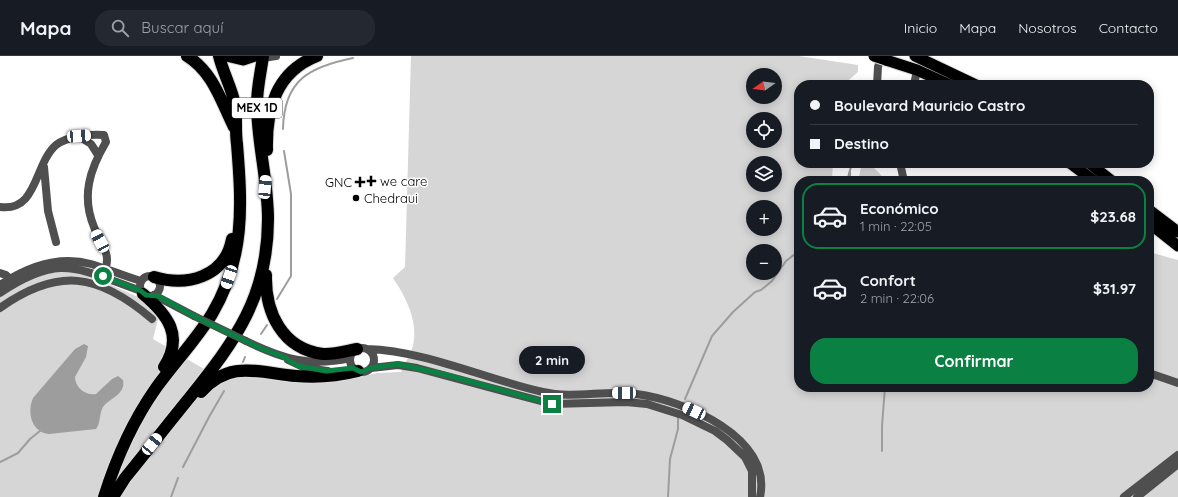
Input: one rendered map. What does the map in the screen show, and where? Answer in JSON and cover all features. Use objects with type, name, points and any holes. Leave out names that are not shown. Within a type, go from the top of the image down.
[{"type":"highway","points":[[186,56],[194,61],[212,81],[237,132]]},
{"type":"highway","name":"MEX 1D","points":[[104,497],[118,457],[134,423],[155,389],[208,319],[226,286],[239,242],[241,220],[237,132],[232,93],[219,56]]},
{"type":"highway","points":[[226,56],[242,60],[260,57]]},
{"type":"highway","points":[[265,187],[268,129],[275,97],[290,73],[304,61],[317,56]]},
{"type":"highway","points":[[874,56],[917,70],[939,80]]},
{"type":"highway","points":[[915,56],[965,80]]},
{"type":"highway","name":"MEX 1D","points":[[114,497],[125,478],[236,336],[256,294],[266,251],[268,217],[256,104],[260,57]]},
{"type":"highway","points":[[1077,168],[1087,176]]},
{"type":"highway","points":[[1095,168],[1106,176]]},
{"type":"highway","points":[[157,280],[192,280],[208,274],[221,264],[232,242],[240,186]]},
{"type":"highway","points":[[1154,214],[1178,232]]},
{"type":"highway","points":[[1154,227],[1178,246]]},
{"type":"highway","points":[[266,251],[266,287],[268,305],[274,321],[288,338],[308,350],[323,354],[358,352]]},
{"type":"highway","points":[[99,497],[107,471],[124,432],[173,351],[173,335],[167,318],[146,293]]},
{"type":"highway","points":[[119,497],[146,460],[201,392],[219,377],[232,372],[250,369],[311,377],[330,376],[355,370]]},
{"type":"street","points":[[260,57],[276,56]]},
{"type":"street","points":[[877,80],[878,67],[884,58]]},
{"type":"street","points":[[915,80],[917,70]]},
{"type":"street","points":[[79,136],[91,144],[98,156]]},
{"type":"street","points":[[0,207],[14,207],[25,201],[51,150],[57,145],[79,136],[105,136],[106,142],[89,177],[88,204],[94,228],[108,256],[105,273]]},
{"type":"street","points":[[44,164],[46,198],[56,242]]},
{"type":"street","points":[[76,280],[79,265]]},
{"type":"street","points":[[0,285],[33,274],[79,265],[105,273],[141,281]]},
{"type":"street","points":[[0,273],[12,281]]},
{"type":"street","points":[[105,273],[246,342],[282,356],[311,363],[331,362],[358,352],[403,352],[544,393],[570,395],[630,394],[668,400],[701,414],[730,432],[748,448],[756,460],[752,497]]},
{"type":"street","points":[[141,281],[147,276],[157,280],[163,294],[171,304]]},
{"type":"street","points":[[0,308],[38,286],[56,281],[76,280],[90,283],[115,294],[141,309],[152,318]]},
{"type":"street","points":[[146,293],[159,290],[157,280]]},
{"type":"street","points":[[0,293],[12,281]]},
{"type":"street","points":[[141,281],[146,293]]},
{"type":"street","points":[[358,352],[374,357],[371,368]]},
{"type":"street","points":[[355,370],[358,352]]},
{"type":"street","points":[[282,356],[298,366],[316,370],[355,370],[365,372],[371,368],[398,364],[443,374],[552,404],[626,402],[666,409],[690,418],[727,440],[756,470],[762,482],[760,497]]},
{"type":"street","points":[[443,374],[446,365]]},
{"type":"street","points":[[1154,375],[1178,383]]},
{"type":"street","points":[[1137,497],[1144,485],[1178,455]]},
{"type":"street","points":[[1124,497],[1178,464]]},
{"type":"shaded area","points":[[411,56],[799,56],[858,65],[858,72],[849,80],[794,80],[794,168],[833,168],[832,176],[794,176],[794,392],[1154,392],[1154,253],[1178,260],[1178,497],[0,497],[0,297],[25,280],[48,273],[80,271],[138,297],[159,315],[153,339],[221,379],[237,375],[353,378],[377,373],[401,372],[412,349],[414,340],[413,321],[403,294],[393,278],[405,267]]},
{"type":"shaded area","points":[[861,168],[874,168],[882,176],[859,176]]},
{"type":"shaded area","points":[[84,344],[88,346],[86,357],[75,377],[75,381],[81,390],[88,394],[96,394],[112,379],[118,376],[123,380],[122,389],[103,407],[99,424],[96,429],[49,434],[38,430],[32,420],[30,409],[33,398],[75,349]]},
{"type":"waterway","points":[[283,129],[284,112],[288,98],[294,87],[302,78],[324,66],[353,58]]},
{"type":"waterway","points":[[277,299],[291,276],[291,194],[284,151]]},
{"type":"waterway","points":[[848,176],[851,168]]},
{"type":"waterway","points":[[685,399],[712,336],[733,312],[755,292],[761,290],[772,281],[786,261],[794,255]]},
{"type":"waterway","points":[[261,334],[267,325]]},
{"type":"waterway","points":[[243,362],[245,357]]},
{"type":"waterway","points":[[183,467],[224,391]]},
{"type":"waterway","points":[[882,451],[885,392]]},
{"type":"waterway","points":[[668,497],[670,459],[678,429],[678,417]]},
{"type":"waterway","points":[[0,462],[18,453],[30,439],[40,431]]},
{"type":"waterway","points":[[171,497],[178,478]]},
{"type":"place","name":"we care","points":[[371,181]]},
{"type":"place","name":"GNC","points":[[360,182]]},
{"type":"place","name":"Chedraui","points":[[356,198]]},
{"type":"route","points":[[103,276],[141,291],[143,294],[158,296],[187,313],[305,368],[326,371],[353,368],[358,372],[365,372],[371,368],[398,364],[443,374],[540,402],[552,404]]}]
